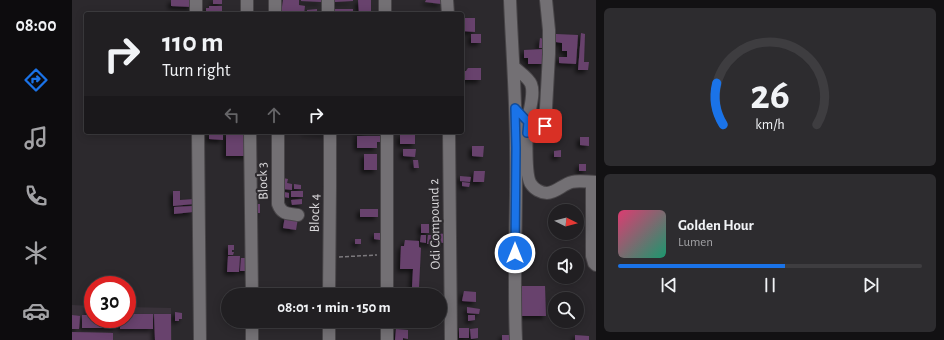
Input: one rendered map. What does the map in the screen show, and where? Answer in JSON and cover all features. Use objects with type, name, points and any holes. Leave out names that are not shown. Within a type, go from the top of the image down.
[{"type":"street","points":[[196,0],[196,12]]},
{"type":"street","points":[[247,0],[247,12]]},
{"type":"street","points":[[275,0],[275,12]]},
{"type":"street","points":[[328,0],[328,12]]},
{"type":"street","points":[[385,0],[385,12]]},
{"type":"street","points":[[447,0],[448,12]]},
{"type":"street","points":[[510,0],[514,67],[516,148],[516,340]]},
{"type":"street","points":[[515,108],[527,127],[542,132],[545,126],[549,54],[549,30],[546,0]]},
{"type":"street","points":[[514,67],[531,83],[532,91],[527,127],[529,180],[532,186],[537,190],[546,193],[571,182],[594,182],[592,256],[596,265]]},
{"type":"street","points":[[198,134],[200,340]]},
{"type":"street","points":[[250,134],[252,288]]},
{"type":"street","name":"Block 3","points":[[278,134],[278,204],[282,212],[298,215]]},
{"type":"street","name":"Block 4","points":[[329,288],[330,134]]},
{"type":"street","points":[[387,134],[387,288]]},
{"type":"street","name":"Odi Compound 2","points":[[449,134],[450,340]]},
{"type":"street","points":[[252,328],[252,340]]},
{"type":"street","points":[[329,328],[329,340]]},
{"type":"street","points":[[387,328],[387,340]]},
{"type":"path","points":[[329,258],[387,254]]},
{"type":"shaded area","points":[[72,305],[84,306],[84,328],[136,328],[136,307],[171,308],[172,340],[72,340]]},
{"type":"building","points":[[171,0],[192,0],[192,7],[171,6]]},
{"type":"building","points":[[213,0],[222,0],[222,4],[213,4]]},
{"type":"building","points":[[283,0],[299,0],[299,5],[305,6],[304,12],[281,12]]},
{"type":"building","points":[[321,0],[321,2],[301,1]]},
{"type":"building","points":[[335,0],[353,0],[353,1],[335,2]]},
{"type":"building","points":[[358,0],[371,0],[371,12],[359,12]]},
{"type":"building","points":[[426,0],[441,0],[441,4],[425,2]]},
{"type":"building","points":[[209,6],[222,6],[222,12],[206,12],[206,8],[209,8]]},
{"type":"building","points":[[317,9],[317,12],[307,12],[307,10]]},
{"type":"building","points":[[331,9],[353,9],[353,12],[331,12]]},
{"type":"building","points":[[464,18],[475,18],[475,32],[464,31]]},
{"type":"building","points":[[581,33],[585,34],[584,62],[589,62],[588,70],[578,70]]},
{"type":"building","points":[[471,34],[481,34],[481,43],[471,43]]},
{"type":"building","points":[[556,34],[578,35],[576,64],[559,63],[559,57],[567,57],[567,51],[562,51],[562,43],[556,42]]},
{"type":"building","points":[[540,38],[544,39],[543,48],[539,48]]},
{"type":"building","points":[[544,49],[544,64],[528,64],[528,58],[524,58],[524,50]]},
{"type":"building","points":[[468,68],[481,68],[481,80],[464,80],[464,71]]},
{"type":"building","points":[[209,134],[223,134],[223,140],[209,139]]},
{"type":"building","points":[[226,134],[249,134],[249,156],[226,156]]},
{"type":"building","points":[[400,134],[415,134],[415,144],[400,144]]},
{"type":"building","points":[[357,136],[380,136],[380,142],[377,142],[377,148],[357,148]]},
{"type":"building","points":[[580,137],[589,137],[589,146],[580,145]]},
{"type":"building","points":[[472,146],[484,146],[483,157],[472,156]]},
{"type":"building","points":[[403,149],[416,149],[415,157],[403,156]]},
{"type":"building","points":[[561,150],[561,157],[554,157],[554,151]]},
{"type":"building","points":[[364,154],[377,154],[377,170],[364,170]]},
{"type":"building","points":[[413,160],[418,160],[419,168],[414,168]]},
{"type":"building","points":[[579,164],[586,164],[586,171],[579,171]]},
{"type":"building","points":[[474,171],[485,171],[484,182],[473,182]]},
{"type":"building","points":[[460,176],[471,177],[470,182],[460,181]]},
{"type":"building","points":[[283,178],[288,179],[287,183],[292,184],[292,190],[283,189]]},
{"type":"building","points":[[462,182],[470,183],[469,187],[462,186]]},
{"type":"building","points":[[294,184],[301,185],[301,189],[294,189]]},
{"type":"building","points":[[173,191],[180,191],[180,200],[194,199],[194,204],[173,206]]},
{"type":"building","points":[[291,191],[303,191],[303,197],[291,197]]},
{"type":"building","points":[[284,192],[289,193],[289,198],[284,197]]},
{"type":"building","points":[[302,199],[302,204],[292,205],[291,200]]},
{"type":"building","points":[[253,204],[260,204],[260,213],[254,213]]},
{"type":"building","points":[[192,206],[193,212],[174,214],[174,207]]},
{"type":"building","points":[[360,209],[378,209],[378,217],[360,217]]},
{"type":"building","points":[[285,216],[298,218],[296,230],[283,228]]},
{"type":"building","points":[[434,219],[440,220],[439,224],[434,224]]},
{"type":"building","points":[[421,224],[429,224],[429,233],[421,233]]},
{"type":"building","points":[[374,233],[381,233],[380,240],[374,239]]},
{"type":"building","points":[[435,233],[445,234],[444,243],[434,242]]},
{"type":"building","points":[[421,235],[426,235],[426,243],[420,242]]},
{"type":"building","points":[[428,235],[432,235],[431,244],[427,244]]},
{"type":"building","points":[[355,239],[361,239],[361,244],[355,244]]},
{"type":"building","points":[[405,240],[419,241],[419,247],[421,248],[419,287],[412,287],[413,269],[400,269],[401,246],[404,246]]},
{"type":"building","points":[[228,245],[234,245],[234,250],[232,250],[232,252],[234,252],[233,255],[228,255]]},
{"type":"building","points":[[228,256],[240,256],[239,272],[227,272]]},
{"type":"building","points":[[241,258],[249,258],[249,271],[240,271]]},
{"type":"building","points":[[519,286],[545,286],[546,316],[519,316]]},
{"type":"building","points":[[464,291],[476,292],[476,302],[462,301]]},
{"type":"building","points":[[467,307],[480,309],[479,314],[467,313]]},
{"type":"building","points":[[175,312],[182,313],[182,319],[175,321]]},
{"type":"building","points":[[136,314],[153,314],[153,329],[120,329],[136,328]]},
{"type":"building","points":[[154,314],[171,314],[171,340],[155,340]]},
{"type":"building","points":[[72,315],[80,316],[79,329],[72,329]]},
{"type":"building","points":[[82,315],[84,315],[84,328],[82,328]]},
{"type":"building","points":[[468,315],[475,315],[475,320],[468,321]]},
{"type":"building","points":[[459,328],[469,328],[469,338],[459,338]]},
{"type":"building","points":[[478,328],[478,338],[471,339],[470,329]]},
{"type":"building","points":[[396,329],[408,330],[408,339],[403,338],[403,340],[395,340]]},
{"type":"building","points":[[72,332],[113,333],[113,340],[72,340]]},
{"type":"building","points":[[502,335],[513,335],[513,340],[502,340]]},
{"type":"building","points":[[575,335],[589,336],[589,340],[575,340]]},
{"type":"route","points":[[515,253],[515,108],[528,122],[527,133],[542,132],[545,126]]}]
